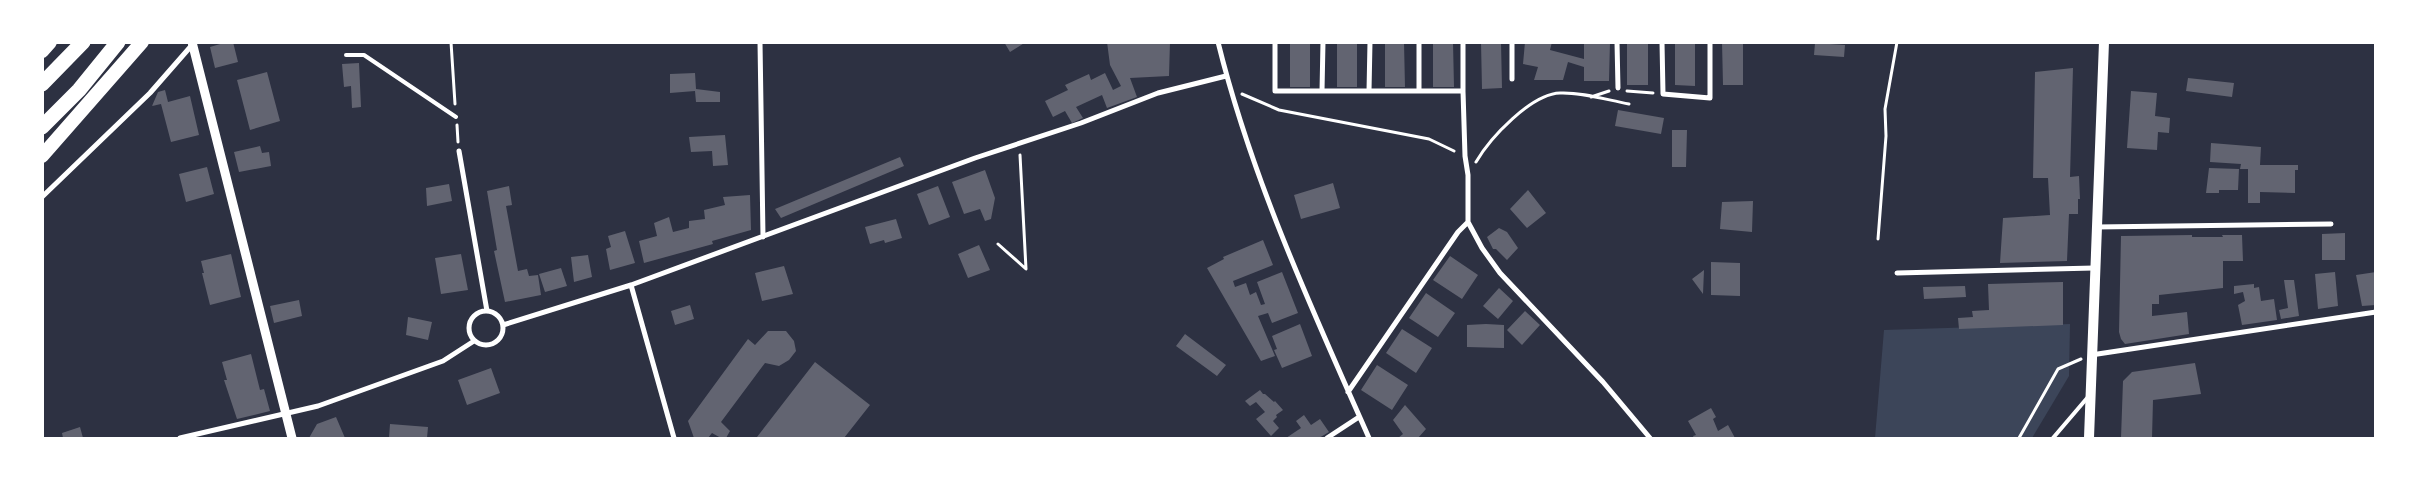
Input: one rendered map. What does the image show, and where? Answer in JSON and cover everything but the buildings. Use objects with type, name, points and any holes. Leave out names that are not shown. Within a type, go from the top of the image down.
[{"type":"highway","points":[[42,51],[50,42]]},
{"type":"highway","points":[[42,84],[82,42]]},
{"type":"highway","points":[[42,127],[79,90],[118,42]]},
{"type":"highway","points":[[42,156],[142,42]]},
{"type":"main road","points":[[2089,438],[2090,355],[2104,42]]},
{"type":"street","points":[[760,42],[763,237]]},
{"type":"street","points":[[1218,42],[1230,89],[1290,261],[1369,438]]},
{"type":"street","points":[[1274,42],[1275,91],[1463,91]]},
{"type":"street","points":[[1322,91],[1323,42]]},
{"type":"street","points":[[1369,92],[1370,42]]},
{"type":"street","points":[[1419,42],[1419,91]]},
{"type":"street","points":[[1463,42],[1468,222],[1482,248],[1500,274],[1603,382],[1650,438]]},
{"type":"street","points":[[1512,42],[1512,78]]},
{"type":"street","points":[[1617,42],[1618,88]]},
{"type":"street","points":[[1662,42],[1663,94],[1710,98],[1710,42]]},
{"type":"street","points":[[42,197],[144,100],[192,44]]},
{"type":"street","points":[[192,44],[292,438]]},
{"type":"street","points":[[503,325],[631,285],[1000,149],[1081,123],[1158,93],[1226,76]]},
{"type":"street","points":[[459,151],[487,311]]},
{"type":"street","points":[[1348,392],[1458,232],[1468,222]]},
{"type":"street","points":[[2096,227],[2331,224]]},
{"type":"street","points":[[1897,273],[2094,268]]},
{"type":"street","points":[[631,285],[674,438]]},
{"type":"street","points":[[487,311],[498,315],[503,325],[502,335],[495,344],[484,346],[474,341],[469,332],[470,322],[476,314],[487,311]]},
{"type":"street","points":[[2090,355],[2376,312]]},
{"type":"street","points":[[180,438],[286,415],[318,406],[443,361],[474,341]]},
{"type":"street","points":[[1328,438],[1359,417]]},
{"type":"lane","points":[[346,55],[364,55],[456,117]]},
{"type":"lane","points":[[2053,438],[2090,395]]},
{"type":"path","points":[[451,42],[459,151]]},
{"type":"path","points":[[1878,239],[1886,136],[1885,109],[1897,42]]},
{"type":"path","points":[[1591,97],[1618,88],[1628,91],[1663,94]]},
{"type":"path","points":[[1230,89],[1279,110],[1429,139],[1465,156]]},
{"type":"path","points":[[1468,175],[1482,152],[1524,109],[1540,98],[1560,93],[1629,104]]},
{"type":"path","points":[[998,244],[1026,270],[1021,155],[1000,149]]},
{"type":"path","points":[[2019,438],[2058,369],[2090,355]]},
{"type":"shaded area","points":[[2070,324],[2069,376],[2032,438],[1875,438],[1884,330]]}]
